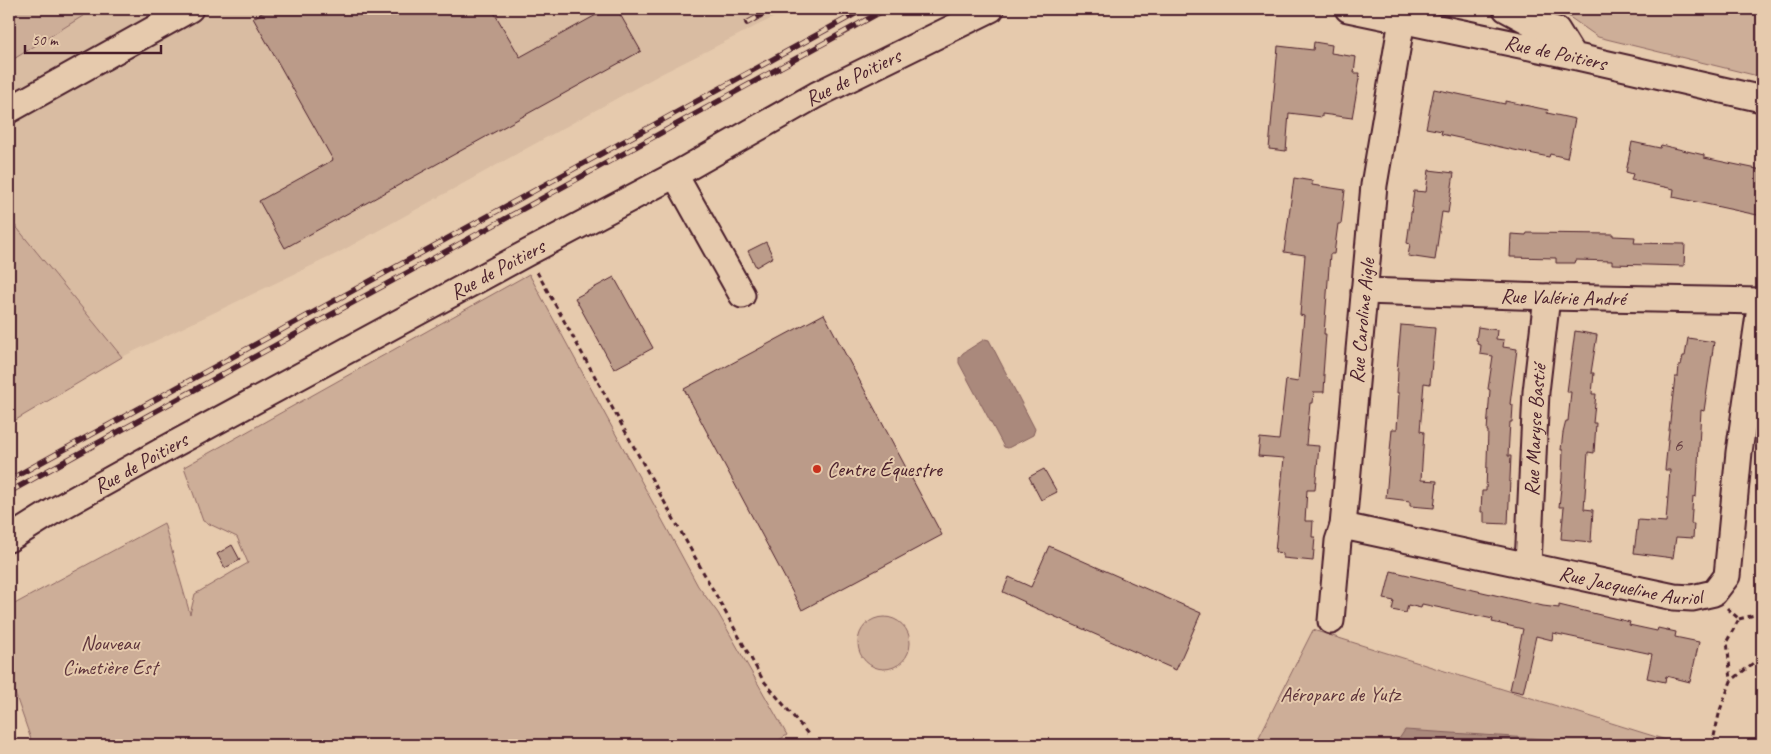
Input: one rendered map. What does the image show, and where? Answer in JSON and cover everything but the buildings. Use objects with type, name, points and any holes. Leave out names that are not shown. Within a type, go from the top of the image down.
[{"type":"street","points":[[9,110],[190,9]]},
{"type":"street","name":"Rue de Poitiers","points":[[9,539],[52,512],[169,447],[527,253],[676,175],[816,95],[991,9]]},
{"type":"street","name":"Rue de Poitiers","points":[[1348,9],[1573,56],[1762,99]]},
{"type":"street","points":[[1506,9],[1532,23],[1558,30],[1573,56]]},
{"type":"street","name":"Rue Caroline Aigle","points":[[1331,621],[1338,541],[1344,526],[1374,186],[1402,20]]},
{"type":"street","points":[[676,175],[742,295]]},
{"type":"street","name":"Rue Valérie André","points":[[1364,291],[1762,301]]},
{"type":"street","name":"Rue Maryse Bastié","points":[[1528,565],[1536,392],[1547,297]]},
{"type":"street","name":"Rue Jacqueline Auriol","points":[[1344,526],[1674,597],[1692,598],[1714,593],[1727,576],[1739,452],[1762,301]]},
{"type":"path","points":[[527,253],[763,680],[808,734]]},
{"type":"path","points":[[1714,593],[1739,619]]},
{"type":"path","points":[[1712,745],[1720,710],[1731,681],[1727,640],[1739,619],[1762,613]]},
{"type":"path","points":[[1731,681],[1762,656]]},
{"type":"shaded area","points":[[94,9],[790,9],[659,75],[336,254],[122,357],[9,218],[9,62]]},
{"type":"shaded area","points":[[985,339],[989,340],[1035,429],[1033,435],[1008,448],[1004,447],[959,363],[959,358],[963,353]]},
{"type":"shaded area","points":[[1405,730],[1560,740],[1565,745],[1395,745]]},
{"type":"green space","points":[[9,9],[94,9],[9,62]]},
{"type":"green space","points":[[1558,9],[1762,9],[1762,77],[1598,37]]},
{"type":"green space","points":[[9,218],[122,357],[9,424]]},
{"type":"green space","name":"Nouveau Cimetière Est","points":[[529,274],[698,586],[718,613],[787,735],[771,745],[33,745],[9,676],[9,607],[164,523],[190,614],[195,594],[248,563],[237,537],[203,521],[184,467]]},
{"type":"green space","points":[[879,617],[889,617],[903,624],[910,638],[910,648],[903,662],[889,669],[879,669],[869,665],[862,658],[858,648],[858,638],[862,628],[869,621]]},
{"type":"green space","name":"Aéroparc de Yutz","points":[[1313,630],[1682,745],[1255,745]]},
{"type":"railway","points":[[747,23],[772,9]]},
{"type":"railway","points":[[9,480],[864,9]]},
{"type":"railway","points":[[9,492],[886,9]]},
{"type":"place","name":"Centre Équestre","points":[[817,469]]}]
